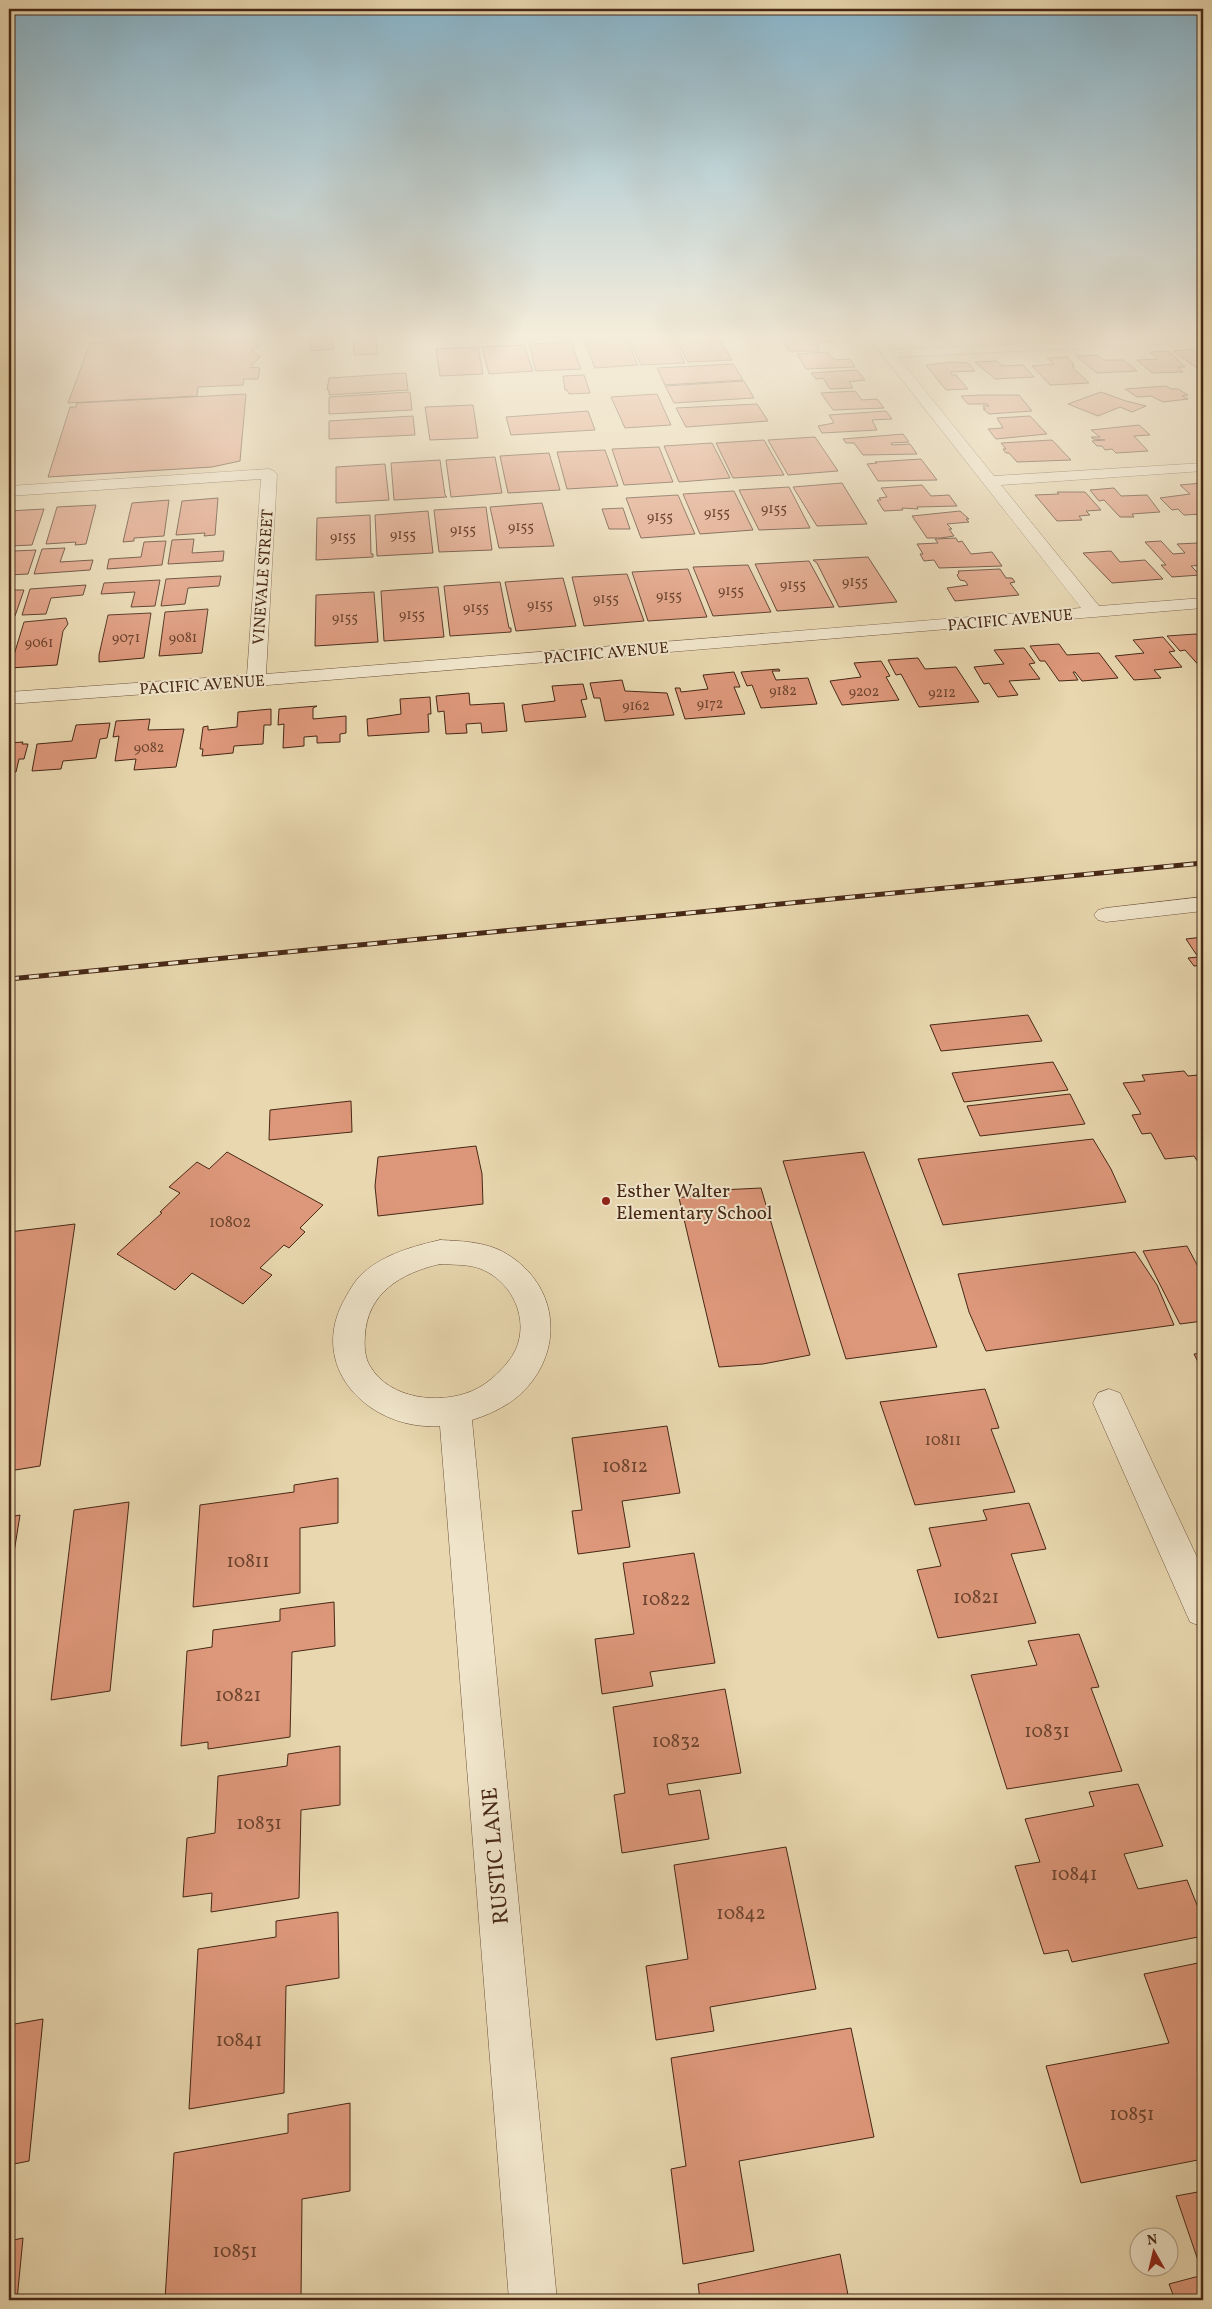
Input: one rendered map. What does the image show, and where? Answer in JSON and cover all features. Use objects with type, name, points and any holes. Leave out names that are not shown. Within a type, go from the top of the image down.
[{"type":"street","points":[[960,443],[1094,612]]},
{"type":"street","points":[[991,481],[1203,467]]},
{"type":"street","name":"VINEVALE STREET","points":[[9,491],[269,474],[256,680]]},
{"type":"street","name":"PACIFIC AVENUE","points":[[9,698],[256,680],[1203,603]]},
{"type":"street","points":[[1106,915],[1203,904]]},
{"type":"street","points":[[440,1252],[470,1253],[498,1263],[520,1280],[534,1303],[537,1329],[530,1356],[512,1381],[486,1400],[455,1411],[422,1412],[393,1404],[384,1399],[368,1388],[353,1366],[348,1341],[352,1315],[365,1292],[386,1272],[411,1258],[440,1252]]},
{"type":"street","points":[[1110,1403],[1203,1609]]},
{"type":"street","name":"RUSTIC LANE","points":[[455,1411],[533,2300]]},
{"type":"building","points":[[59,443],[242,443],[240,461],[212,467],[48,477]]},
{"type":"building","points":[[712,443],[730,478],[679,482],[664,446]]},
{"type":"building","points":[[716,443],[766,443],[784,475],[733,478]]},
{"type":"building","points":[[770,443],[819,443],[838,471],[788,475]]},
{"type":"building","points":[[846,443],[895,443],[891,443],[892,445],[910,444],[917,454],[863,455],[854,443]]},
{"type":"building","points":[[1001,443],[1055,443],[1071,460],[1017,462],[1009,453],[1006,453],[1003,449],[1006,449]]},
{"type":"building","points":[[1094,443],[1140,443],[1148,451],[1116,453],[1112,449],[1105,450],[1102,446],[1097,446]]},
{"type":"building","points":[[659,447],[673,482],[624,485],[612,449]]},
{"type":"building","points":[[605,450],[618,486],[567,489],[557,452]]},
{"type":"building","points":[[549,453],[560,490],[508,493],[500,456]]},
{"type":"building","points":[[495,457],[502,493],[451,497],[446,460]]},
{"type":"building","points":[[921,459],[937,480],[878,481],[867,464],[877,463],[875,462]]},
{"type":"building","points":[[440,460],[445,495],[447,497],[394,500],[391,463]]},
{"type":"building","points":[[385,464],[389,500],[336,503],[336,467]]},
{"type":"building","points":[[842,483],[867,524],[817,526],[793,487]]},
{"type":"building","points":[[1202,483],[1203,514],[1184,515],[1178,509],[1172,510],[1160,498],[1190,494],[1180,485]]},
{"type":"building","points":[[922,485],[931,496],[949,495],[957,506],[917,507],[918,509],[902,508],[903,510],[884,511],[877,500],[887,497],[881,488]]},
{"type":"building","points":[[789,487],[810,528],[759,530],[739,490]]},
{"type":"building","points":[[1114,488],[1121,496],[1147,495],[1160,512],[1132,514],[1134,517],[1120,517],[1104,500],[1099,501],[1090,490]]},
{"type":"building","points":[[734,491],[753,530],[700,534],[683,494]]},
{"type":"building","points":[[1057,492],[1085,492],[1101,510],[1086,511],[1090,515],[1079,516],[1082,520],[1057,521],[1035,495],[1059,494]]},
{"type":"building","points":[[678,495],[695,534],[641,538],[626,498]]},
{"type":"building","points":[[218,498],[215,535],[204,536],[205,533],[176,535],[182,501]]},
{"type":"building","points":[[169,500],[164,536],[134,538],[134,541],[123,542],[132,503]]},
{"type":"building","points":[[542,503],[554,546],[499,548],[490,507]]},
{"type":"building","points":[[96,505],[86,544],[75,545],[76,542],[46,544],[57,507]]},
{"type":"building","points":[[486,507],[492,550],[439,552],[434,510]]},
{"type":"building","points":[[623,508],[630,529],[609,529],[602,509]]},
{"type":"building","points":[[44,509],[32,545],[9,546],[9,511]]},
{"type":"building","points":[[428,511],[433,553],[377,556],[375,515]]},
{"type":"building","points":[[960,511],[969,519],[966,519],[969,522],[947,524],[952,529],[949,529],[954,536],[941,538],[927,538],[912,516]]},
{"type":"building","points":[[370,515],[371,554],[373,554],[373,557],[316,560],[317,518]]},
{"type":"building","points":[[956,538],[958,542],[962,541],[971,554],[992,552],[1002,566],[939,568],[934,560],[924,561],[920,554],[923,554],[917,544],[938,543],[935,539]]},
{"type":"building","points":[[194,539],[192,553],[224,551],[223,561],[168,564],[172,540]]},
{"type":"building","points":[[166,541],[162,565],[107,569],[109,559],[141,557],[144,542]]},
{"type":"building","points":[[1161,541],[1173,554],[1185,553],[1177,544],[1198,543],[1203,549],[1203,565],[1191,566],[1200,575],[1172,577],[1161,565],[1166,565],[1145,542]]},
{"type":"building","points":[[65,548],[60,562],[93,560],[90,570],[34,574],[42,549]]},
{"type":"building","points":[[36,550],[28,574],[9,575],[9,566],[14,551]]},
{"type":"building","points":[[1111,551],[1120,562],[1145,560],[1163,579],[1112,583],[1083,553]]},
{"type":"building","points":[[868,557],[897,602],[839,607],[817,563],[813,560]]},
{"type":"building","points":[[809,561],[834,607],[777,611],[755,564]]},
{"type":"building","points":[[748,565],[771,612],[713,616],[693,567]]},
{"type":"building","points":[[688,569],[707,617],[648,621],[632,572]]},
{"type":"building","points":[[1000,569],[1006,578],[1012,578],[1015,582],[1010,583],[1019,595],[955,601],[947,588],[968,585],[965,581],[960,580],[957,575],[958,571]]},
{"type":"building","points":[[627,574],[644,621],[584,626],[572,577]]},
{"type":"building","points":[[221,576],[219,586],[188,588],[185,604],[161,606],[166,579]]},
{"type":"building","points":[[563,578],[576,626],[516,631],[505,582]]},
{"type":"building","points":[[160,580],[155,606],[131,607],[135,592],[101,594],[104,583]]},
{"type":"building","points":[[500,582],[511,632],[450,636],[444,586]]},
{"type":"building","points":[[86,585],[83,595],[51,598],[46,614],[22,615],[30,589]]},
{"type":"building","points":[[438,587],[444,637],[384,641],[381,591]]},
{"type":"building","points":[[9,590],[24,590],[15,616],[9,617]]},
{"type":"building","points":[[374,592],[378,642],[315,646],[316,595]]},
{"type":"building","points":[[208,609],[202,653],[159,656],[165,612]]},
{"type":"building","points":[[151,613],[144,658],[99,662],[108,615]]},
{"type":"building","points":[[66,618],[68,624],[63,631],[57,665],[10,668],[24,622]]},
{"type":"building","points":[[1196,634],[1203,641],[1203,670],[1185,650],[1180,651],[1167,636]]},
{"type":"building","points":[[1163,637],[1175,651],[1169,652],[1182,667],[1154,670],[1161,678],[1134,680],[1115,656],[1144,653],[1133,640]]},
{"type":"building","points":[[1059,644],[1067,655],[1099,653],[1118,678],[1082,681],[1073,672],[1078,680],[1059,681],[1045,661],[1040,661],[1030,646]]},
{"type":"building","points":[[1024,648],[1035,663],[1029,664],[1040,679],[1009,681],[1018,695],[998,697],[989,683],[984,684],[974,667],[1004,664],[994,650]]},
{"type":"building","points":[[918,658],[925,669],[956,667],[979,702],[919,707],[901,674],[896,675],[888,660]]},
{"type":"building","points":[[881,661],[890,676],[886,677],[899,700],[842,705],[830,681],[861,677],[854,663]]},
{"type":"building","points":[[779,669],[780,671],[772,671],[776,680],[808,678],[817,704],[761,708],[752,685],[747,686],[741,672]]},
{"type":"building","points":[[734,672],[740,687],[734,687],[745,714],[685,719],[675,688],[680,688],[681,692],[708,689],[703,675]]},
{"type":"building","points":[[622,680],[625,691],[667,693],[674,715],[605,721],[600,698],[594,698],[590,683]]},
{"type":"building","points":[[583,684],[587,699],[581,700],[586,717],[525,722],[522,705],[555,701],[552,686]]},
{"type":"building","points":[[469,693],[470,705],[504,703],[507,731],[482,733],[481,723],[466,724],[467,733],[446,734],[444,711],[438,712],[436,696]]},
{"type":"building","points":[[430,697],[431,714],[428,714],[429,732],[368,736],[367,719],[401,714],[400,699]]},
{"type":"building","points":[[317,706],[313,708],[313,719],[346,716],[346,733],[340,734],[340,742],[317,743],[317,736],[304,737],[304,746],[283,748],[284,724],[278,725],[279,709]]},
{"type":"building","points":[[271,709],[271,725],[264,725],[263,744],[234,746],[233,753],[202,756],[203,749],[200,749],[203,727],[208,726],[208,730],[237,727],[238,712]]},
{"type":"building","points":[[150,719],[148,730],[184,729],[176,767],[134,770],[136,759],[115,761],[119,736],[113,737],[116,721]]},
{"type":"building","points":[[110,723],[107,738],[100,739],[96,758],[63,761],[61,769],[32,771],[37,744],[72,741],[76,725]]},
{"type":"building","points":[[23,742],[22,744],[28,744],[24,759],[19,759],[16,772],[9,773],[9,743]]},
{"type":"building","points":[[1203,937],[1203,965],[1194,966],[1188,958],[1198,957],[1186,939]]},
{"type":"building","points":[[1028,1015],[1042,1041],[941,1051],[930,1025]]},
{"type":"building","points":[[1053,1062],[1068,1090],[964,1102],[952,1073]]},
{"type":"building","points":[[1184,1071],[1188,1076],[1198,1075],[1203,1083],[1203,1161],[1198,1162],[1194,1156],[1165,1159],[1151,1133],[1142,1134],[1132,1115],[1141,1114],[1123,1083],[1145,1081],[1142,1075]]},
{"type":"building","points":[[1070,1094],[1085,1124],[980,1136],[967,1106]]},
{"type":"building","points":[[351,1101],[352,1132],[269,1140],[270,1110]]},
{"type":"building","points":[[1093,1139],[1111,1169],[1126,1202],[943,1225],[918,1159]]},
{"type":"building","points":[[476,1146],[482,1174],[483,1204],[378,1216],[375,1186],[378,1157]]},
{"type":"building","points":[[227,1152],[323,1205],[300,1228],[305,1232],[289,1248],[284,1245],[260,1268],[272,1275],[243,1304],[192,1273],[175,1290],[117,1254],[162,1213],[160,1212],[180,1193],[169,1187],[197,1162],[209,1169]]},
{"type":"building","points":[[864,1152],[937,1347],[846,1359],[783,1161]]},
{"type":"building","points":[[761,1188],[810,1355],[763,1364],[719,1367],[679,1198],[720,1190]]},
{"type":"building","points":[[75,1224],[40,1466],[9,1471],[9,1232]]},
{"type":"building","points":[[1187,1246],[1203,1276],[1203,1321],[1180,1324],[1143,1251]]},
{"type":"building","points":[[1135,1252],[1157,1285],[1174,1325],[986,1351],[969,1312],[958,1274]]},
{"type":"building","points":[[1203,1353],[1203,1372],[1194,1354]]},
{"type":"building","points":[[985,1389],[999,1428],[991,1429],[1015,1492],[915,1505],[880,1402]]},
{"type":"building","points":[[667,1426],[680,1493],[622,1501],[630,1547],[578,1554],[572,1511],[582,1510],[572,1438]]},
{"type":"building","points":[[338,1478],[338,1523],[300,1528],[300,1593],[193,1607],[200,1505],[294,1492],[294,1485]]},
{"type":"building","points":[[129,1502],[110,1691],[51,1700],[74,1510]]},
{"type":"building","points":[[1029,1503],[1046,1549],[1011,1554],[1036,1623],[938,1638],[917,1570],[941,1566],[929,1528],[987,1520],[983,1510]]},
{"type":"building","points":[[20,1515],[9,1584],[9,1517]]},
{"type":"building","points":[[694,1553],[715,1663],[650,1672],[653,1686],[602,1694],[595,1639],[634,1634],[623,1563]]},
{"type":"building","points":[[334,1602],[335,1646],[292,1652],[290,1737],[208,1749],[208,1742],[181,1746],[187,1651],[212,1647],[213,1630],[280,1621],[280,1609]]},
{"type":"building","points":[[1079,1634],[1099,1687],[1091,1688],[1122,1771],[1007,1789],[971,1675],[1037,1665],[1028,1641]]},
{"type":"building","points":[[725,1689],[741,1773],[667,1784],[669,1795],[700,1790],[709,1839],[622,1853],[614,1795],[625,1793],[613,1707]]},
{"type":"building","points":[[340,1746],[340,1805],[301,1810],[299,1898],[211,1912],[212,1893],[183,1897],[187,1838],[215,1833],[218,1776],[287,1766],[288,1754]]},
{"type":"building","points":[[1138,1784],[1163,1846],[1124,1854],[1138,1889],[1187,1880],[1203,1920],[1203,1936],[1072,1962],[1068,1950],[1044,1954],[1015,1866],[1040,1862],[1025,1819],[1094,1806],[1089,1792]]},
{"type":"building","points":[[786,1847],[816,1989],[710,2007],[714,2031],[656,2040],[646,1966],[688,1959],[674,1865]]},
{"type":"building","points":[[338,1912],[339,1978],[286,1986],[284,2093],[189,2109],[198,1949],[276,1937],[276,1921]]},
{"type":"building","points":[[1203,1962],[1203,2159],[1081,2183],[1046,2066],[1169,2043],[1144,1974]]},
{"type":"building","points":[[43,2019],[29,2161],[9,2165],[9,2025]]},
{"type":"building","points":[[851,2028],[874,2137],[739,2161],[754,2251],[683,2264],[671,2169],[686,2166],[671,2058]]},
{"type":"building","points":[[350,2103],[350,2191],[302,2199],[301,2300],[165,2300],[174,2153],[288,2133],[288,2114]]},
{"type":"building","points":[[1203,2191],[1203,2275],[1176,2196]]},
{"type":"building","points":[[23,2238],[17,2300],[9,2300],[9,2241]]},
{"type":"building","points":[[840,2254],[849,2300],[700,2300],[698,2284]]},
{"type":"building","points":[[1203,2275],[1203,2300],[1175,2300],[1169,2284]]},
{"type":"railway","points":[[9,979],[1203,863]]},
{"type":"place","name":"Esther Walter Elementary School","points":[[606,1201]]}]
